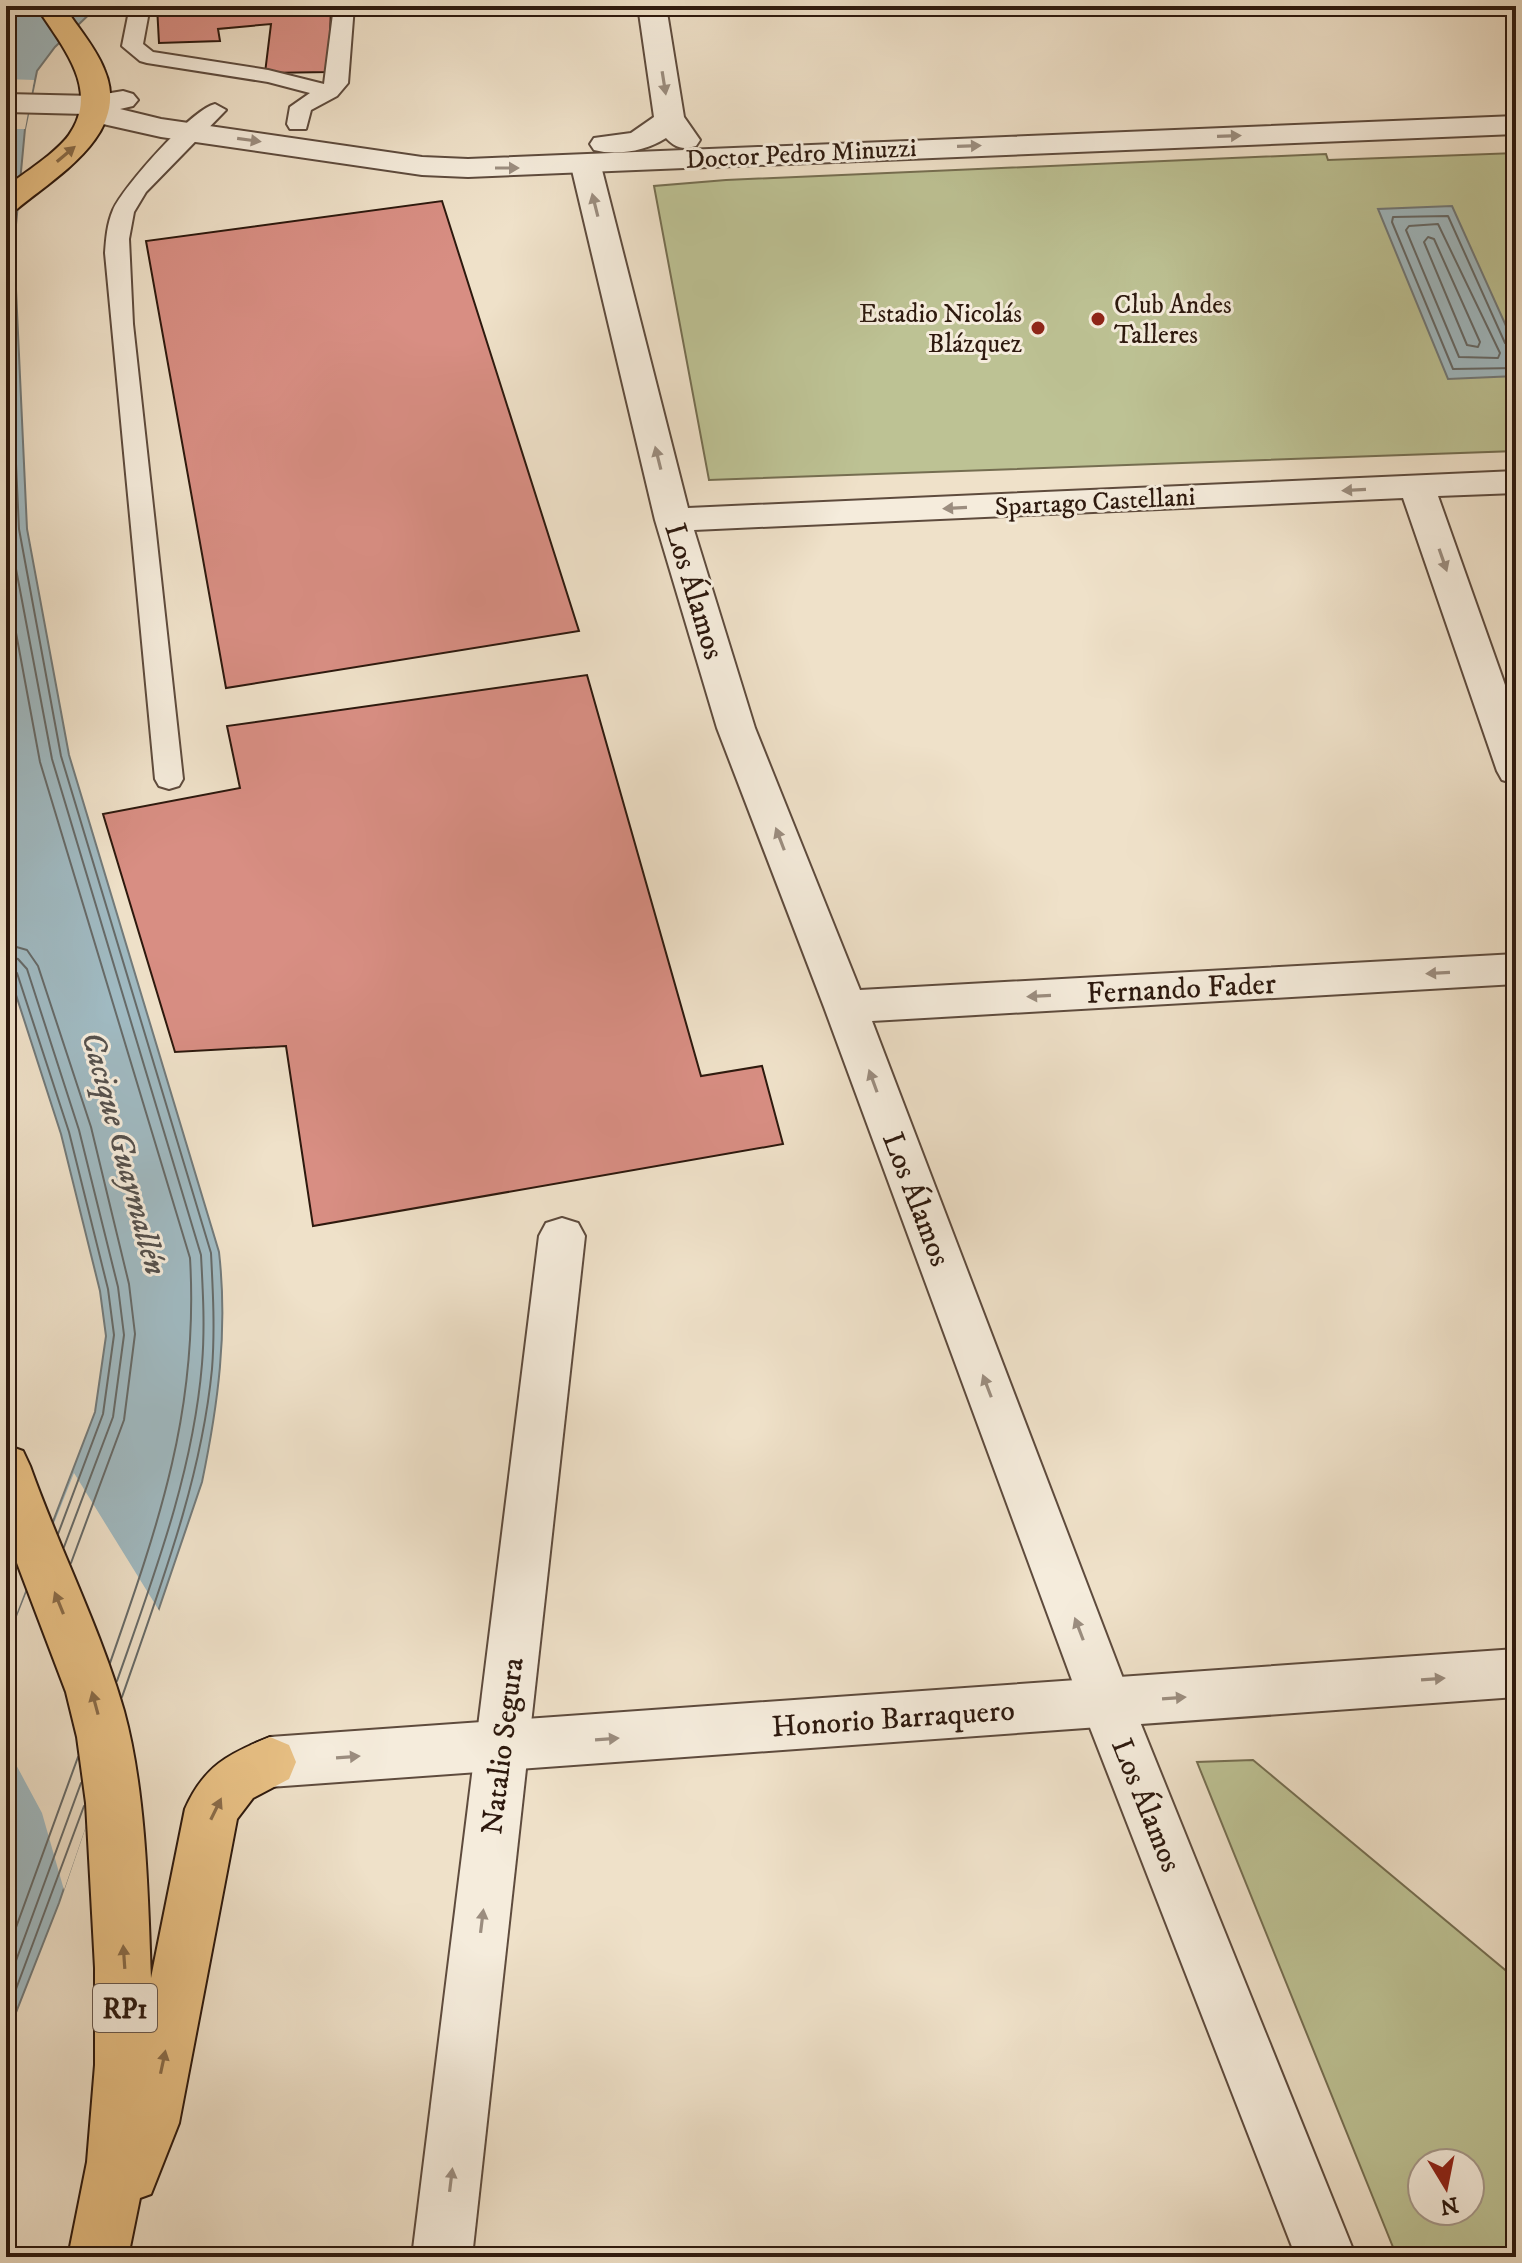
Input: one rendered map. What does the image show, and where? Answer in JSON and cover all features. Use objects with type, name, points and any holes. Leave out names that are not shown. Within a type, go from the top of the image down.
[{"type":"highway","points":[[13,197],[87,133],[93,105],[92,72],[50,6]]},
{"type":"highway","name":"RP1","points":[[6,1466],[77,1649],[109,1757],[126,1988],[120,2121],[100,2249]]},
{"type":"highway","points":[[100,2249],[150,2123],[212,1809],[234,1780],[270,1762]]},
{"type":"street","points":[[652,6],[673,128],[689,143],[723,156]]},
{"type":"street","name":"Doctor Pedro Minuzzi","points":[[17,103],[93,105],[113,118],[201,116],[298,124],[421,141],[546,146],[633,141],[656,133],[669,117]]},
{"type":"street","name":"Doctor Pedro Minuzzi","points":[[201,116],[422,166],[511,169],[723,156],[1516,125]]},
{"type":"street","points":[[546,146],[569,151],[586,166]]},
{"type":"street","name":"Los Álamos","points":[[586,166],[673,520],[736,728],[845,1007],[1106,1702],[1326,2257]]},
{"type":"street","name":"Spartago Castellani","points":[[673,520],[1516,482]]},
{"type":"street","points":[[1417,487],[1516,771]]},
{"type":"street","name":"Fernando Fader","points":[[845,1007],[1516,969]]},
{"type":"street","name":"Natalio Segura","points":[[442,2257],[562,1236]]},
{"type":"street","name":"Honorio Barraquero","points":[[270,1762],[1516,1673]]},
{"type":"lane","points":[[140,6],[132,46],[147,57],[227,68],[329,91]]},
{"type":"lane","points":[[298,124],[301,107],[337,83],[344,6]]},
{"type":"lane","points":[[169,779],[116,251],[124,209],[201,116],[227,68]]},
{"type":"green space","name":"Estadio Nicolás Blázquez","points":[[1516,153],[1516,451],[709,480],[654,186],[726,180],[1326,154],[1328,160]]},
{"type":"green space","points":[[1253,1760],[1516,1979],[1516,2257],[1397,2257],[1197,1762]]},
{"type":"water","name":"Cacique Guaymallén","points":[[6,6],[98,6],[55,47],[37,71],[25,129],[14,246],[27,529],[69,755],[219,1252],[222,1339],[213,1425],[202,1482],[59,1903],[6,2038],[6,1644],[95,1412],[106,1336],[100,1291],[61,1134],[6,964]]},
{"type":"water","points":[[1452,206],[1516,348],[1516,376],[1448,379],[1378,209]]},
{"type":"pier","points":[[6,79],[34,80],[25,129],[6,129]]},
{"type":"pier","points":[[74,1473],[160,1612],[64,1890],[42,1813],[6,1746],[6,1644]]},
{"type":"building","points":[[157,6],[331,6],[329,72],[265,73],[271,24],[218,29],[220,41],[159,43]]},
{"type":"building","points":[[442,201],[579,631],[226,688],[146,241]]},
{"type":"building","points":[[587,675],[701,1076],[762,1066],[783,1144],[313,1226],[286,1046],[175,1052],[103,814],[240,788],[227,726]]},
{"type":"place","name":"Club Andes Talleres","points":[[1098,319]]},
{"type":"place","name":"Estadio Nicolás Blázquez","points":[[1038,328]]}]
